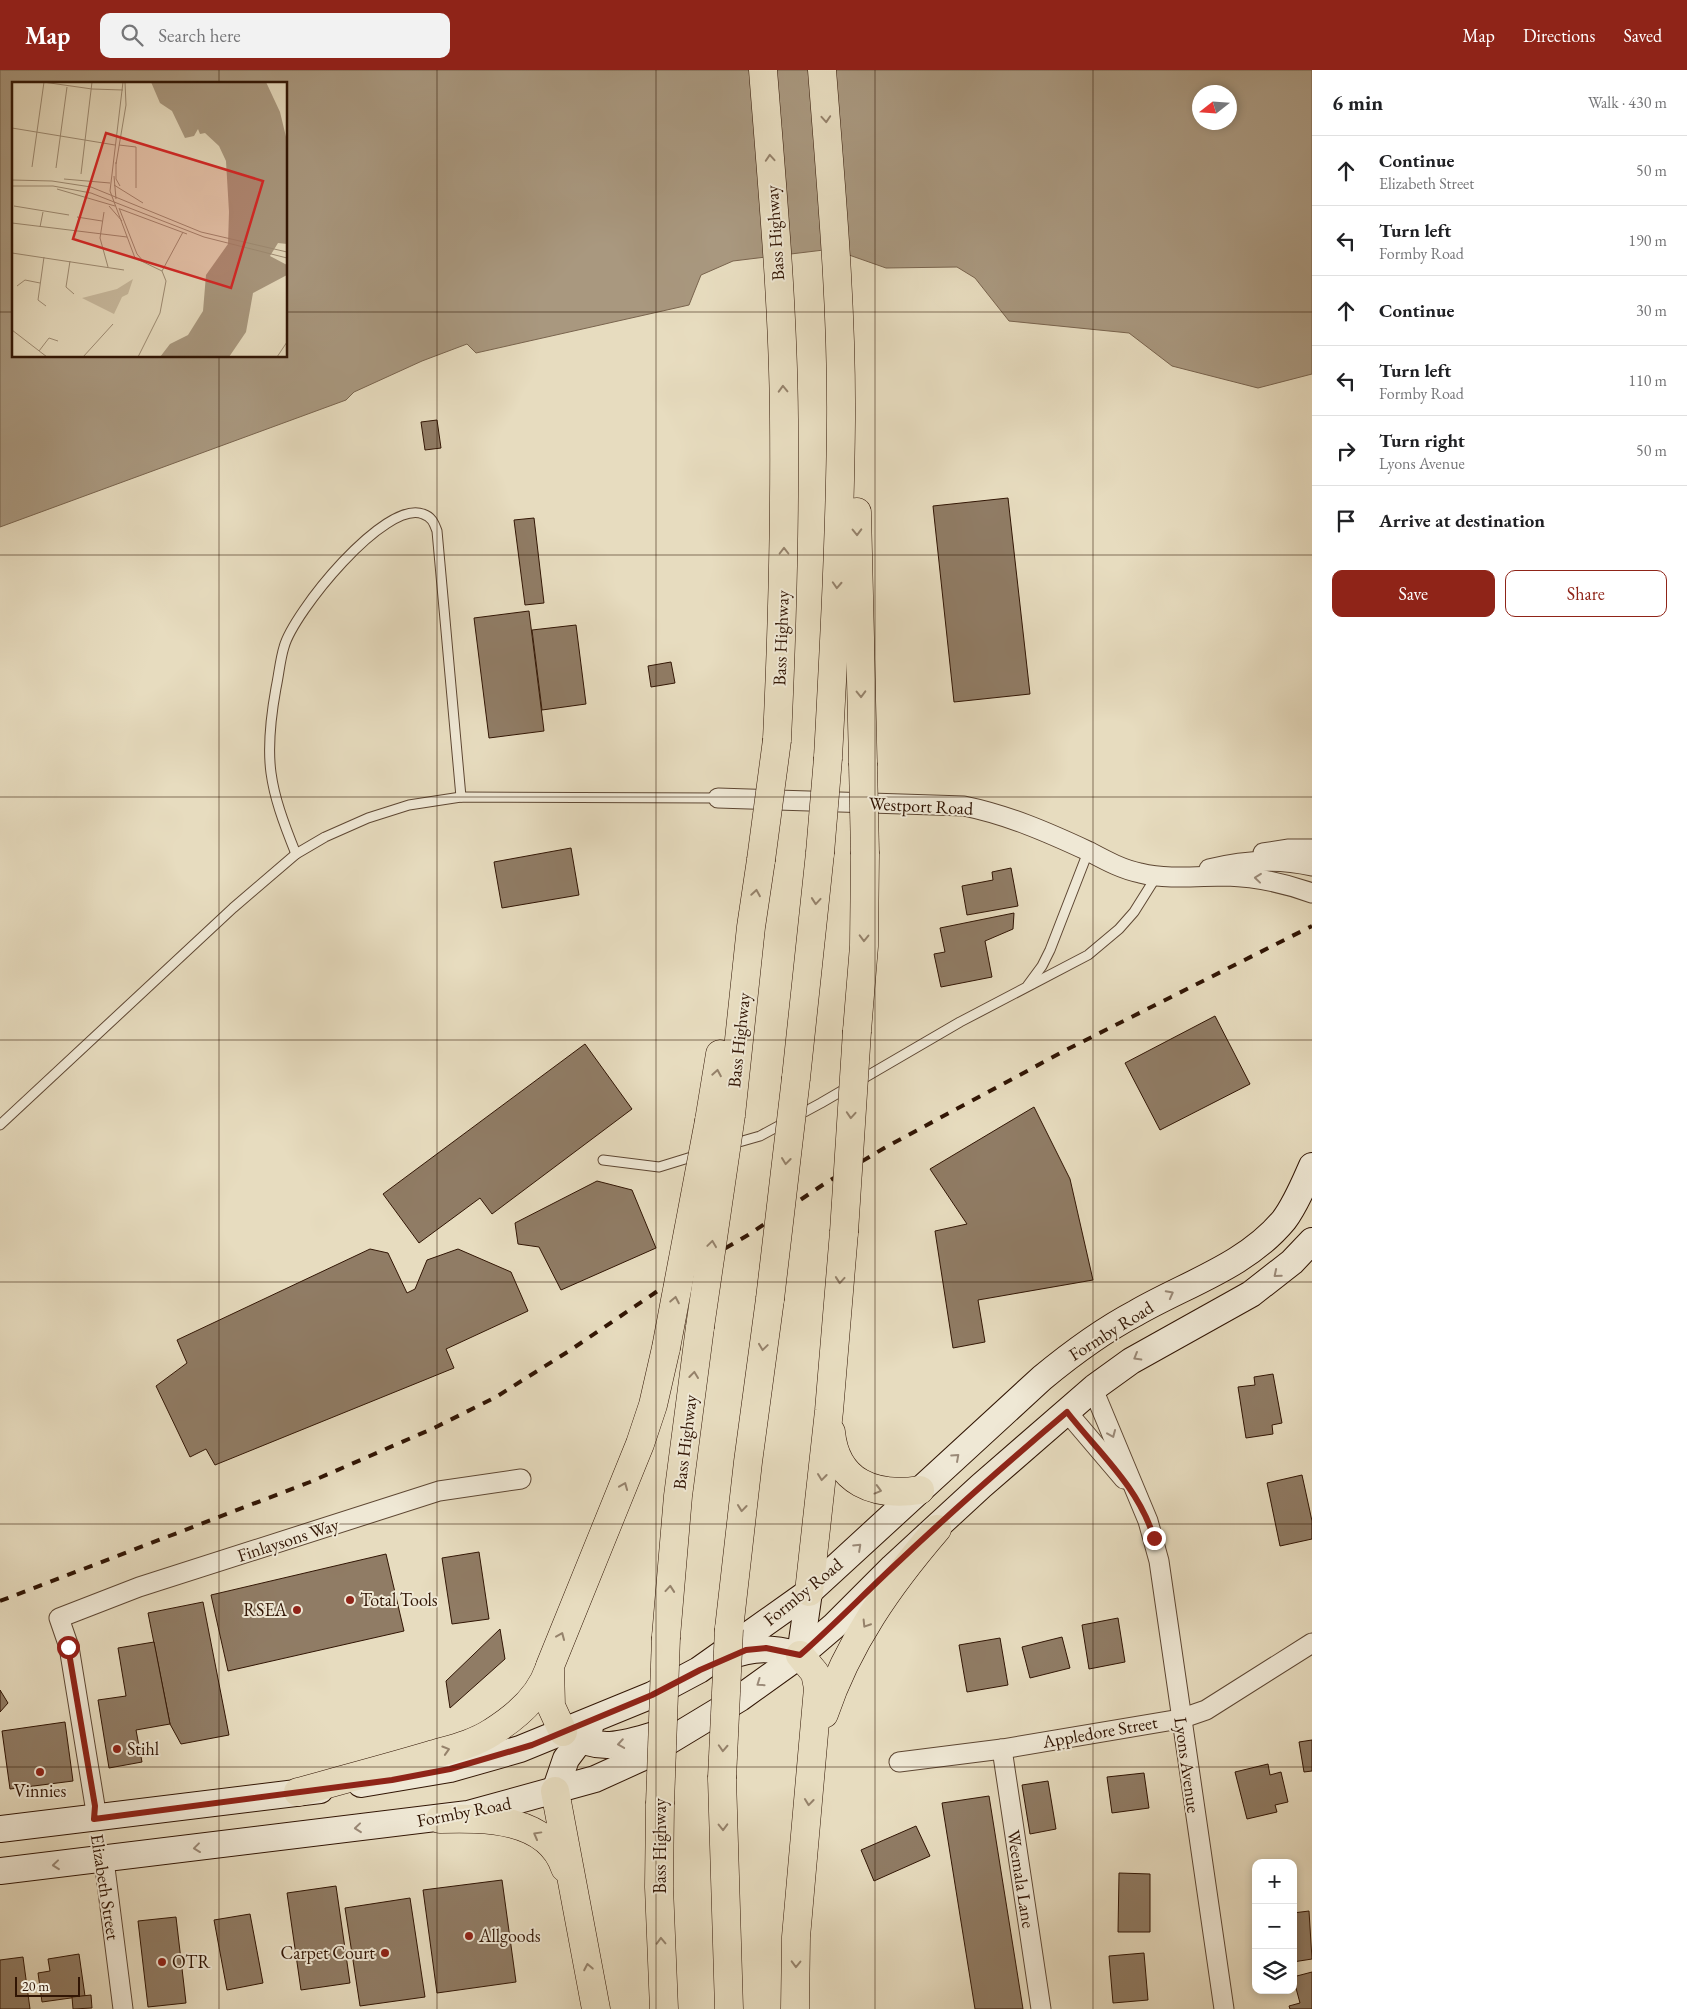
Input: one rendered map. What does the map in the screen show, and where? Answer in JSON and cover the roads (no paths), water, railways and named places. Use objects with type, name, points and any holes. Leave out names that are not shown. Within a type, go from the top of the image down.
[{"type":"highway","name":"Bass Highway","points":[[664,2009],[660,1887],[660,1804],[666,1637],[678,1496],[700,1327],[720,1118],[762,860],[777,740],[783,593],[784,426],[778,277],[763,70]]},
{"type":"highway","points":[[729,2009],[722,1778],[729,1630],[796,1078],[820,853],[828,758],[838,555],[841,429],[837,274],[822,70]]},
{"type":"highway","points":[[809,1592],[829,1411],[844,1232],[864,946],[865,854],[854,401],[837,274]]},
{"type":"highway","points":[[298,1792],[423,1757],[486,1736],[505,1723],[542,1688],[640,1444],[653,1405],[720,1118]]},
{"type":"highway","points":[[829,1411],[832,1443],[841,1466],[852,1477],[863,1485],[884,1492],[920,1490]]},
{"type":"highway","points":[[813,1767],[822,1720],[842,1668],[854,1644],[884,1594],[936,1528]]},
{"type":"highway","points":[[795,2009],[796,1937],[813,1767],[818,1688],[815,1673],[800,1655]]},
{"type":"highway","points":[[550,1666],[551,1706],[571,1736]]},
{"type":"highway","points":[[555,1791],[596,2009]]},
{"type":"highway","points":[[440,1819],[471,1818],[504,1821],[533,1832],[547,1840],[558,1851],[572,1888]]},
{"type":"main road","name":"Formby Road","points":[[0,1829],[94,1819],[392,1780],[450,1769],[571,1736],[603,1716],[652,1695],[700,1670],[809,1592],[1042,1378],[1077,1350],[1135,1313],[1240,1258],[1263,1240],[1294,1206],[1312,1166]]},
{"type":"main road","points":[[1283,1220],[1312,1240]]},
{"type":"main road","name":"Formby Road","points":[[0,1871],[440,1819],[502,1806],[595,1779],[639,1759],[740,1698],[800,1655],[936,1528],[1093,1389],[1130,1361],[1251,1294],[1286,1267],[1312,1240]]},
{"type":"main road","points":[[1077,1350],[1093,1389]]},
{"type":"main road","points":[[1042,1378],[1067,1412]]},
{"type":"main road","points":[[700,1670],[734,1654],[756,1648],[766,1648],[800,1655],[809,1592]]},
{"type":"main road","points":[[555,1791],[566,1759],[571,1736],[600,1746],[620,1745],[701,1721]]},
{"type":"main road","name":"Elizabeth Street","points":[[94,1819],[104,1860]]},
{"type":"street","name":"Westport Road","points":[[718,798],[964,806],[996,812],[1026,823],[1126,869],[1164,877],[1274,880],[1312,893]]},
{"type":"street","name":"Westport Road","points":[[1164,877],[1230,863],[1272,851],[1312,849]]},
{"type":"street","name":"Westport Road","points":[[1230,863],[1263,860],[1312,866]]},
{"type":"street","name":"Lyons Avenue","points":[[1093,1389],[1148,1521],[1159,1561],[1180,1718],[1224,2009]]},
{"type":"street","name":"Lyons Avenue","points":[[1067,1412],[1126,1481],[1148,1521]]},
{"type":"street","name":"Finlaysons Way","points":[[59,1618],[138,1588],[439,1492],[521,1478]]},
{"type":"street","name":"Elizabeth Street","points":[[59,1618],[68,1647],[95,1806],[94,1819]]},
{"type":"street","name":"Appledore Street","points":[[899,1762],[1002,1749],[1180,1718],[1206,1710],[1312,1643]]},
{"type":"street","name":"Weemala Lane","points":[[1002,1749],[1040,2009]]},
{"type":"street","name":"Elizabeth Street","points":[[104,1860],[123,2009]]},
{"type":"lane","points":[[296,854],[277,806],[269,757],[272,709],[284,645],[302,610],[356,549],[370,535],[406,514],[423,514],[432,519],[437,531],[461,797]]},
{"type":"lane","points":[[0,1126],[233,908],[296,854],[325,837],[368,818],[409,805],[461,797],[718,798]]},
{"type":"lane","points":[[1022,990],[1034,978],[1050,950],[1088,852]]},
{"type":"lane","points":[[603,1160],[659,1167],[760,1136],[821,1103],[960,1022],[1104,944],[1164,877]]},
{"type":"railway","points":[[0,1601],[310,1482],[434,1428],[496,1397],[569,1351],[693,1267],[748,1235],[824,1184],[886,1147],[1066,1050],[1312,926]]},
{"type":"place","name":"Total Tools","points":[[350,1600]]},
{"type":"place","name":"RSEA","points":[[297,1610]]},
{"type":"place","name":"Stihl","points":[[117,1749]]},
{"type":"place","name":"Vinnies","points":[[40,1772]]},
{"type":"place","name":"Allgoods","points":[[469,1936]]},
{"type":"place","name":"Carpet Court","points":[[385,1953]]},
{"type":"place","name":"OTR","points":[[162,1962]]}]
